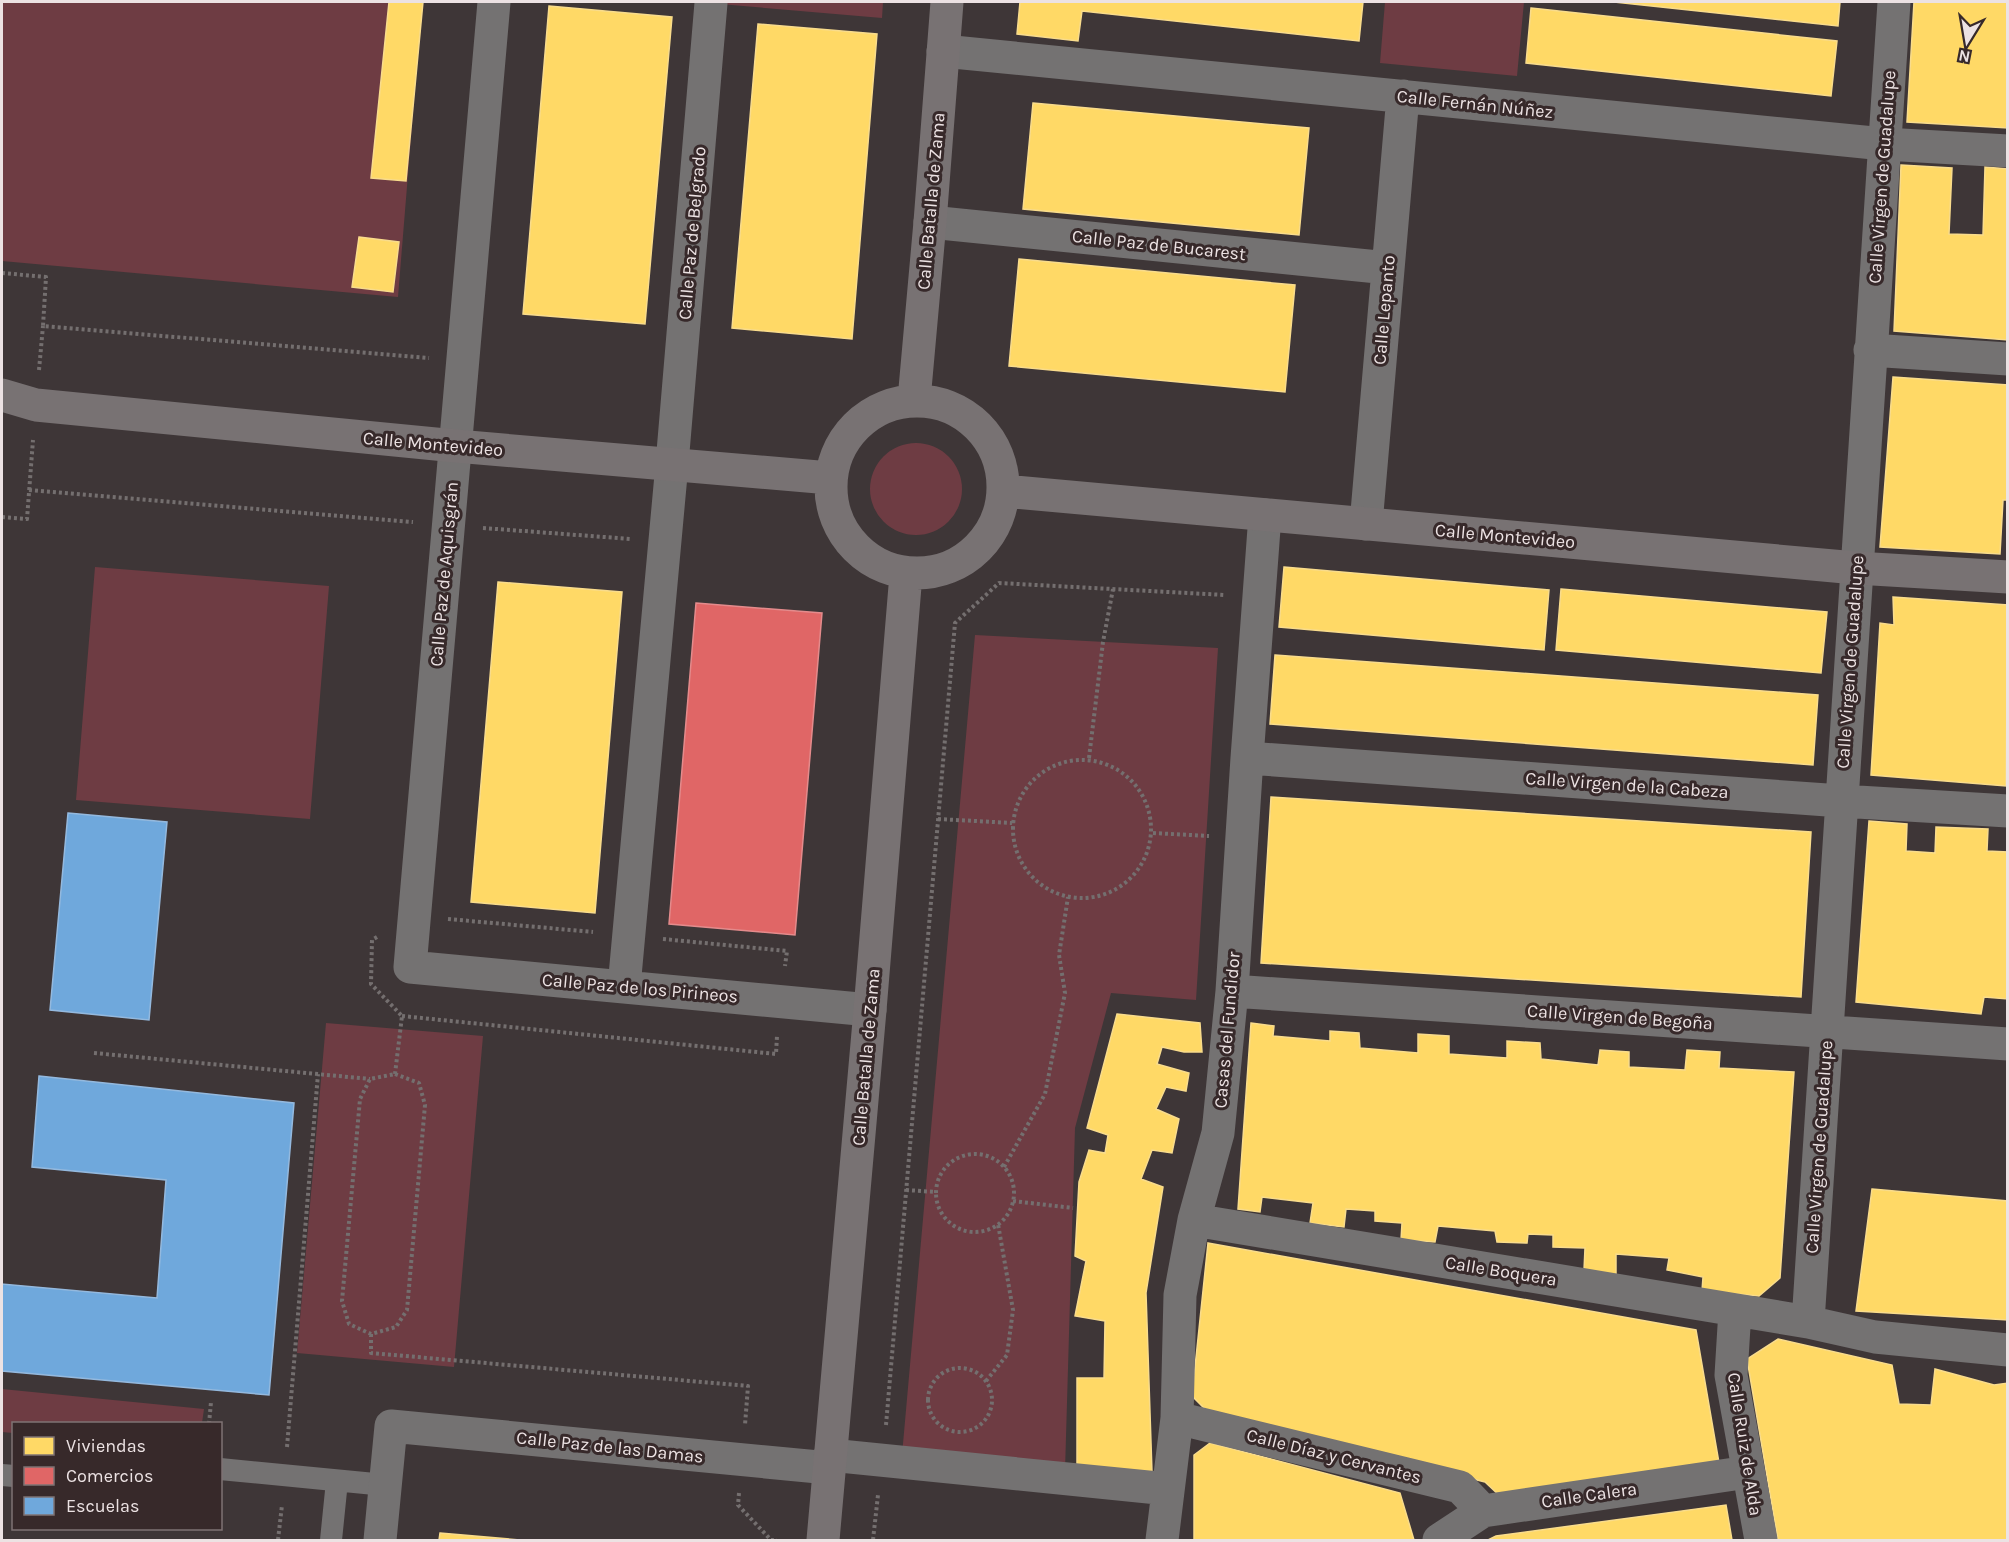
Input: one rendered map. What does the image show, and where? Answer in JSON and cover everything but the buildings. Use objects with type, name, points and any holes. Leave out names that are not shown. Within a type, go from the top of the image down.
[{"type":"street","name":"Calle Paz de Aquisgrán","points":[[410,967],[494,2]]},
{"type":"street","name":"Calle Batalla de Zama","points":[[914,400],[947,2]]},
{"type":"street","name":"Calle Virgen de Guadalupe","points":[[1808,1322],[1894,2]]},
{"type":"street","name":"Calle Paz de Belgrado","points":[[624,987],[711,3]]},
{"type":"street","name":"Calle Fernán Núñez","points":[[943,51],[1884,144],[2007,151]]},
{"type":"street","name":"Calle Lepanto","points":[[1366,524],[1403,96]]},
{"type":"street","name":"Calle Paz de Bucarest","points":[[930,222],[1388,268]]},
{"type":"street","points":[[1870,350],[2007,359]]},
{"type":"street","name":"Calle Montevideo","points":[[2,395],[36,405],[456,446],[830,477]]},
{"type":"street","points":[[914,400],[934,402],[971,419],[985,434],[996,452],[1002,471],[1003,491],[998,519],[983,543],[961,562],[934,572],[906,574],[874,563],[848,541],[832,511],[830,477],[839,448],[857,423],[884,407],[914,400]]},
{"type":"street","name":"Calle Montevideo","points":[[2,412],[15,407],[36,405]]},
{"type":"street","name":"Calle Montevideo","points":[[1003,491],[1857,568],[2007,577]]},
{"type":"street","name":"Casas del Fundidor","points":[[1162,1540],[1177,1418],[1180,1296],[1194,1220],[1218,1133],[1232,991],[1265,514]]},
{"type":"street","name":"Calle Batalla de Zama","points":[[823,1540],[906,574]]},
{"type":"street","name":"Calle Virgen de la Cabeza","points":[[1247,758],[2007,811]]},
{"type":"street","name":"Calle Paz de los Pirineos","points":[[410,967],[870,1010]]},
{"type":"street","name":"Calle Virgen de Begoña","points":[[1232,991],[2007,1044]]},
{"type":"street","name":"Calle Boquera","points":[[1194,1220],[1808,1322],[1875,1337],[2007,1350]]},
{"type":"street","name":"Calle Ruiz de Alda","points":[[1735,1311],[1731,1375],[1761,1540]]},
{"type":"street","name":"Calle Díaz y Cervantes","points":[[1177,1418],[1460,1487],[1483,1511]]},
{"type":"street","name":"Calle Paz de las Damas","points":[[385,1485],[391,1426],[742,1460],[883,1460],[1168,1489]]},
{"type":"street","name":"Calle Calera","points":[[1439,1540],[1483,1511],[1748,1472]]},
{"type":"street","points":[[381,1540],[385,1485]]},
{"type":"lane","points":[[222,1469],[385,1485]]},
{"type":"lane","points":[[331,1540],[337,1481]]},
{"type":"path","points":[[2,273],[46,277],[43,326],[441,359],[463,358]]},
{"type":"path","points":[[2,517],[27,519],[29,490],[665,542]]},
{"type":"path","points":[[873,1540],[883,1460],[955,623],[999,583],[1259,597]]},
{"type":"path","points":[[1089,758],[1103,642],[1113,589]]},
{"type":"path","points":[[1089,758],[1122,770],[1142,792],[1153,833],[1148,854],[1129,882],[1099,897],[1068,897],[1037,883],[1018,859],[1012,823],[1023,789],[1051,765],[1089,758]]},
{"type":"path","points":[[938,819],[1012,823]]},
{"type":"path","points":[[1153,833],[1207,836]]},
{"type":"path","points":[[1004,1167],[1045,1094],[1065,993],[1059,955],[1068,897]]},
{"type":"path","points":[[94,1053],[370,1079],[395,1074],[419,1083],[425,1105],[407,1310],[396,1327],[371,1334],[349,1324],[342,1301],[360,1099],[370,1079]]},
{"type":"path","points":[[278,1540],[318,1074]]},
{"type":"path","points":[[981,1154],[994,1158],[1004,1167],[1011,1177],[1014,1189],[1013,1201],[1006,1218],[988,1230],[976,1232],[963,1230],[943,1216],[936,1192],[938,1179],[955,1159],[981,1154]]},
{"type":"path","points":[[906,1190],[936,1192]]},
{"type":"path","points":[[1013,1201],[1072,1208]]},
{"type":"path","points":[[986,1381],[1007,1355],[1013,1310],[998,1224]]},
{"type":"path","points":[[371,1334],[371,1353],[748,1386],[738,1505],[771,1540],[777,1540]]},
{"type":"path","points":[[957,1368],[968,1369],[986,1381],[993,1400],[991,1410],[979,1426],[970,1431],[960,1432],[941,1426],[933,1417],[928,1397],[931,1386],[946,1371],[957,1368]]},
{"type":"path","points":[[208,1422],[211,1402]]},
{"type":"shaded area","points":[[2,2],[422,2],[398,297],[2,261]]},
{"type":"shaded area","points":[[696,2],[883,2],[882,18]]},
{"type":"shaded area","points":[[1385,2],[1524,2],[1517,76],[1380,63]]},
{"type":"shaded area","points":[[916,443],[933,447],[948,457],[958,472],[962,489],[958,506],[948,521],[933,531],[916,535],[899,531],[884,521],[874,506],[870,489],[874,472],[884,457],[899,447]]},
{"type":"shaded area","points":[[95,567],[329,586],[310,819],[76,800]]},
{"type":"shaded area","points":[[975,635],[1218,648],[1196,1000],[1111,993],[1075,1128],[1065,1471],[902,1455]]},
{"type":"shaded area","points":[[326,1023],[483,1036],[454,1367],[297,1353]]},
{"type":"shaded area","points":[[2,1389],[204,1409],[202,1422],[12,1422],[12,1433],[2,1432]]}]
